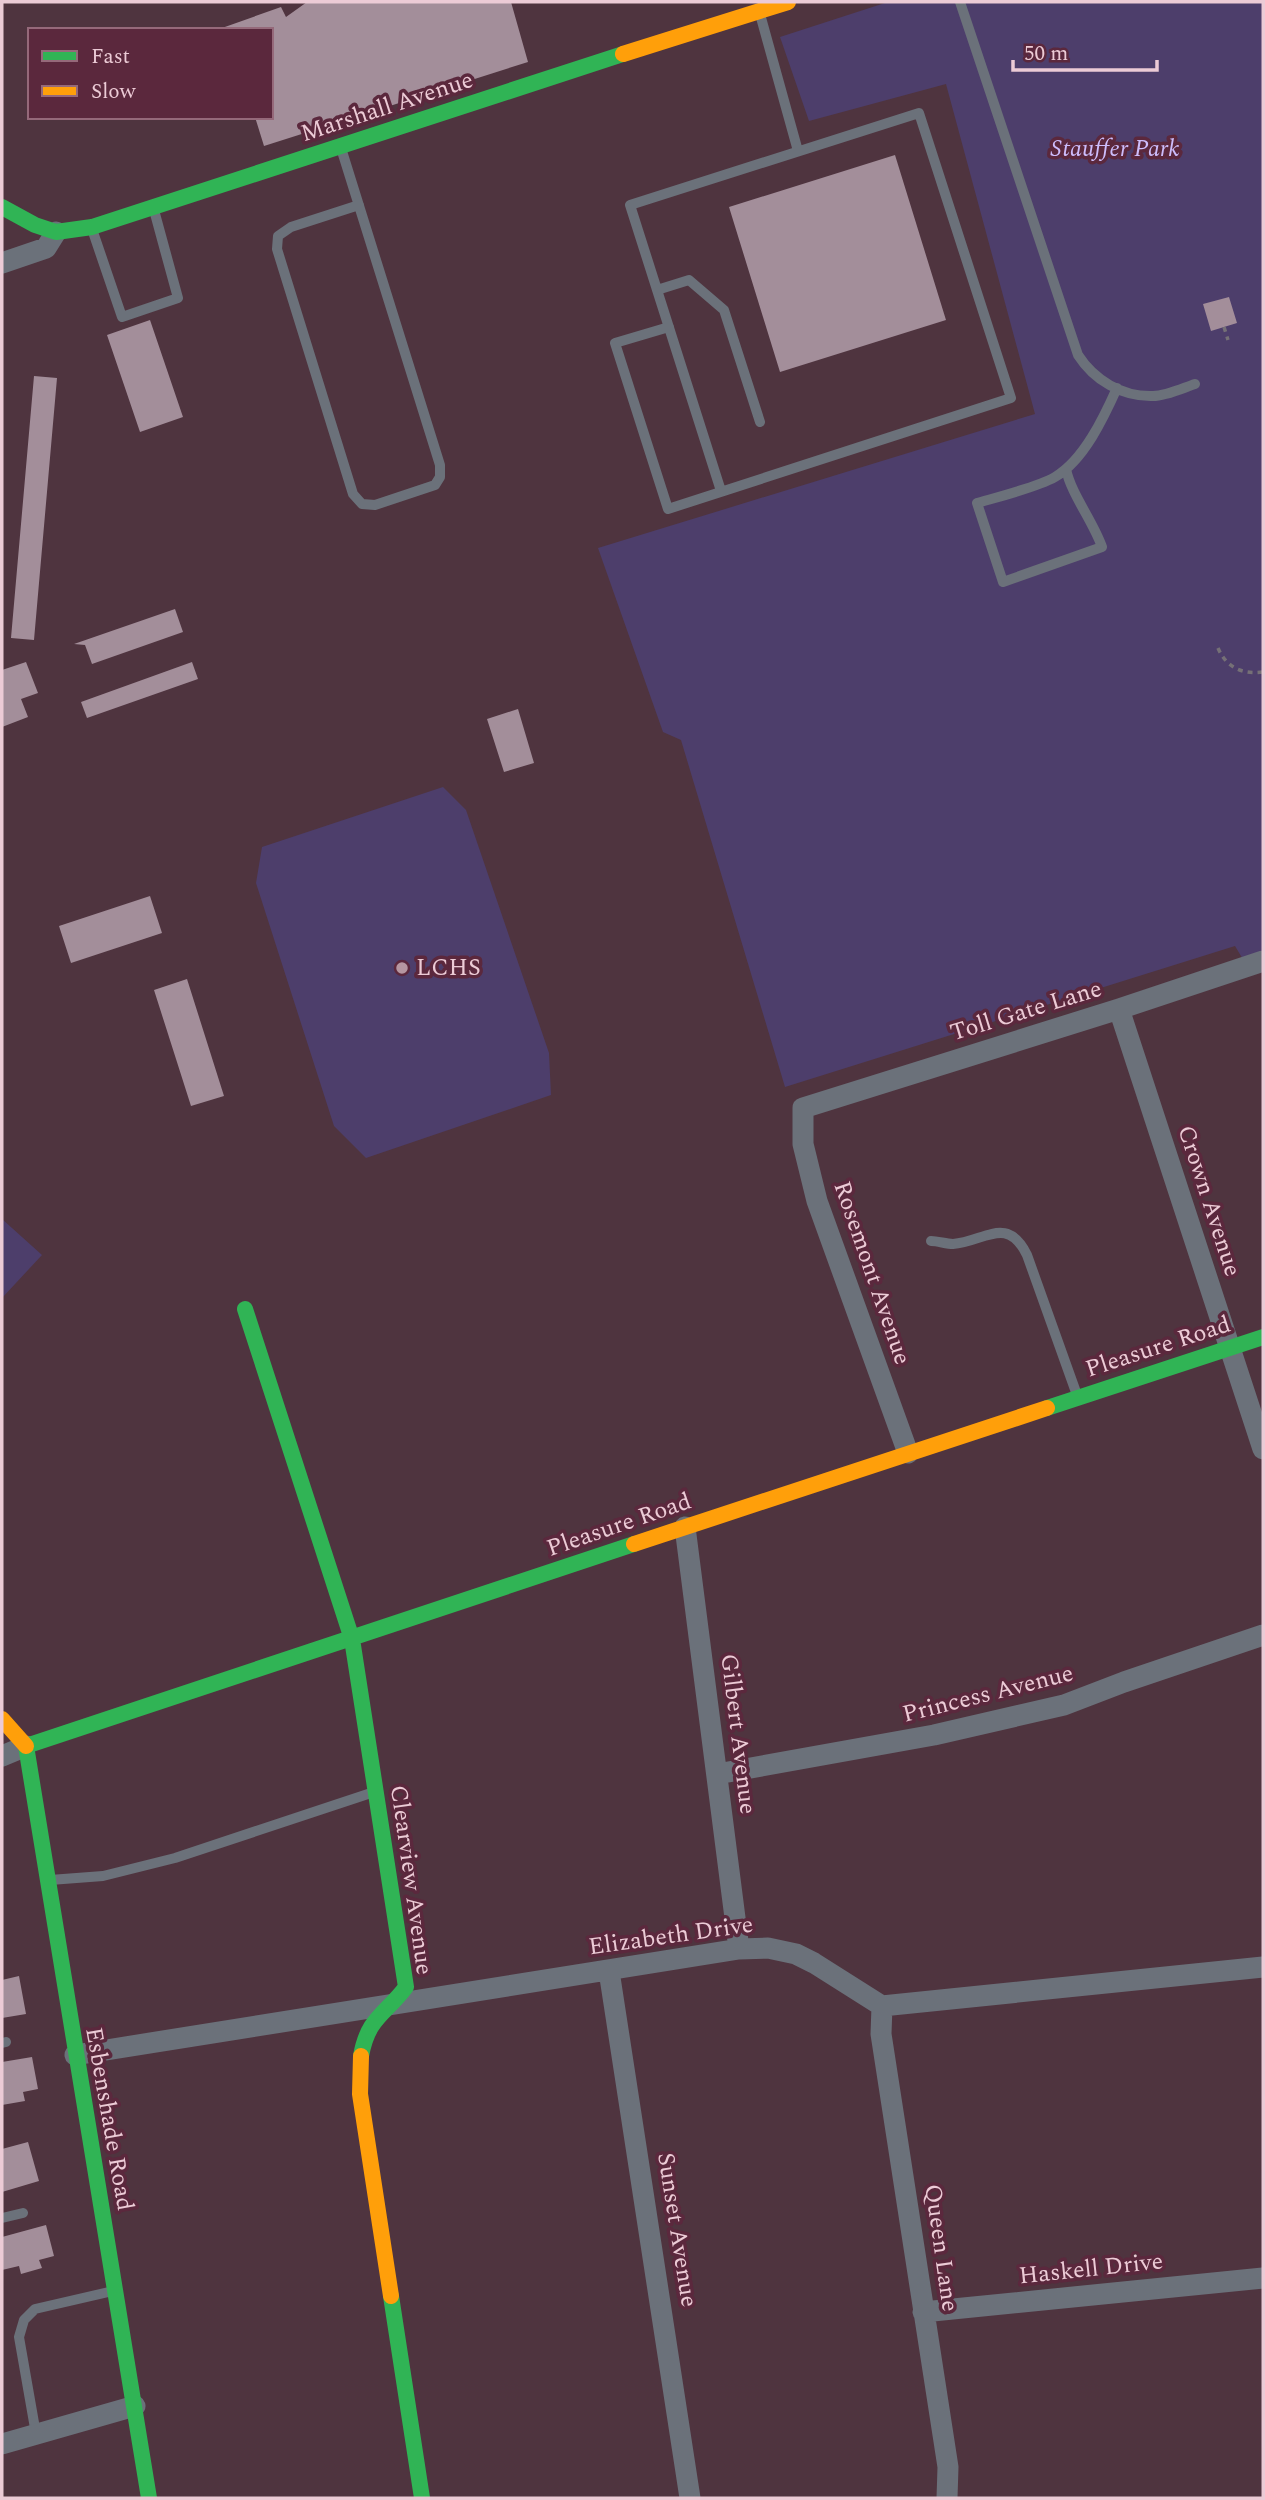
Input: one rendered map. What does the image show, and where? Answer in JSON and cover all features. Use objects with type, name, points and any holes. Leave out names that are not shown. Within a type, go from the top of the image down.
[{"type":"street","name":"Marshall Avenue","points":[[56,232],[92,226],[154,208],[757,7],[788,2]]},
{"type":"street","points":[[2,207],[35,225],[56,232],[46,248],[2,263]]},
{"type":"street","name":"Toll Gate Lane","points":[[803,1108],[1263,961]]},
{"type":"street","name":"Crown Avenue","points":[[1119,1009],[1263,1449]]},
{"type":"street","name":"Rosemont Avenue","points":[[803,1108],[803,1144],[817,1201],[908,1453]]},
{"type":"street","name":"Clearview Avenue","points":[[245,1309],[352,1639],[406,1987],[399,1998],[376,2018],[366,2035],[362,2049],[360,2094],[422,2498]]},
{"type":"street","name":"Pleasure Road","points":[[26,1746],[1263,1337]]},
{"type":"street","name":"Gilbert Avenue","points":[[685,1527],[739,1949]]},
{"type":"street","name":"Princess Avenue","points":[[717,1774],[934,1735],[1064,1704],[1263,1635]]},
{"type":"street","points":[[2,1719],[26,1746],[2,1756]]},
{"type":"street","name":"Esbenshade Road","points":[[26,1746],[149,2498]]},
{"type":"street","name":"Elizabeth Drive","points":[[75,2055],[739,1949],[768,1948],[796,1954],[882,2006]]},
{"type":"street","points":[[882,2006],[1263,1967]]},
{"type":"street","name":"Sunset Avenue","points":[[609,1971],[690,2498]]},
{"type":"street","name":"Queen Lane","points":[[882,2006],[881,2034],[948,2467],[947,2498]]},
{"type":"street","name":"Haskell Drive","points":[[923,2312],[1263,2278]]},
{"type":"street","points":[[2,2444],[135,2406]]},
{"type":"lane","points":[[960,2],[1078,355],[1088,371],[1106,384],[1117,388],[1154,396],[1195,384]]},
{"type":"lane","points":[[757,7],[798,151]]},
{"type":"lane","points":[[669,327],[615,343],[668,509],[1011,398],[919,113],[630,205],[669,327],[721,491]]},
{"type":"lane","points":[[340,145],[359,205],[440,465],[440,477],[435,485],[375,505],[362,504],[353,494],[277,249],[278,236],[290,227],[359,205]]},
{"type":"lane","points":[[92,226],[122,317],[178,298],[154,208]]},
{"type":"lane","points":[[657,290],[689,280],[724,310],[760,422]]},
{"type":"lane","points":[[1066,469],[1068,481],[1095,526],[1102,547],[1003,582],[977,503],[1054,478],[1066,469],[1098,429],[1117,388]]},
{"type":"lane","points":[[931,1241],[954,1244],[993,1232],[1009,1234],[1017,1239],[1027,1255],[1078,1398]]},
{"type":"lane","points":[[47,1880],[103,1876],[175,1858],[376,1791]]},
{"type":"lane","points":[[2,2218],[23,2213]]},
{"type":"lane","points":[[36,2434],[19,2337],[24,2320],[35,2309],[115,2290]]},
{"type":"path","points":[[1224,327],[1228,340]]},
{"type":"path","points":[[1218,648],[1222,657],[1235,668],[1248,673],[1263,672]]},
{"type":"green space","name":"Stauffer Park","points":[[888,2],[1263,2],[1263,961],[1247,966],[1235,946],[785,1087],[681,740],[663,732],[598,548],[1035,414],[946,84],[809,121],[780,37]]},
{"type":"green space","name":"LCHS","points":[[443,787],[466,810],[549,1053],[551,1095],[366,1158],[334,1126],[256,883],[262,847]]},
{"type":"green space","points":[[2,1219],[42,1255],[2,1298]]},
{"type":"building","points":[[307,2],[511,2],[528,62],[264,146],[256,119],[273,119],[273,28],[222,28],[281,7],[286,17]]},
{"type":"building","points":[[895,155],[946,320],[780,372],[729,207]]},
{"type":"building","points":[[1229,297],[1237,323],[1211,331],[1203,304]]},
{"type":"building","points":[[150,320],[183,417],[140,432],[107,335]]},
{"type":"building","points":[[34,376],[57,378],[34,640],[11,638]]},
{"type":"building","points":[[175,609],[183,632],[92,664],[85,645],[74,644]]},
{"type":"building","points":[[26,662],[38,693],[21,699],[28,717],[2,727],[2,670]]},
{"type":"building","points":[[192,662],[198,679],[87,718],[81,702]]},
{"type":"building","points":[[518,709],[534,763],[504,772],[487,719]]},
{"type":"building","points":[[150,896],[162,933],[71,963],[59,926]]},
{"type":"building","points":[[187,979],[224,1096],[191,1106],[154,990]]},
{"type":"building","points":[[19,1976],[26,2014],[2,2018],[2,1980]]},
{"type":"building","points":[[32,2057],[38,2089],[23,2092],[25,2101],[2,2105],[2,2062]]},
{"type":"building","points":[[28,2142],[39,2181],[2,2192],[2,2149]]},
{"type":"building","points":[[46,2225],[54,2256],[39,2260],[42,2268],[21,2274],[19,2266],[2,2270],[2,2237]]},
{"type":"traffic: fast","points":[[2,207],[35,225],[56,232],[92,227],[623,54]]},
{"type":"traffic: fast","points":[[245,1309],[352,1639],[406,1987],[373,2024],[361,2056]]},
{"type":"traffic: fast","points":[[1047,1408],[1263,1337]]},
{"type":"traffic: fast","points":[[26,1746],[634,1544]]},
{"type":"traffic: fast","points":[[26,1746],[149,2498]]},
{"type":"traffic: fast","points":[[391,2296],[422,2498]]},
{"type":"traffic: slow","points":[[623,54],[788,2]]},
{"type":"traffic: slow","points":[[634,1544],[1047,1408]]},
{"type":"traffic: slow","points":[[2,1719],[26,1746]]},
{"type":"traffic: slow","points":[[361,2056],[360,2094],[391,2296]]},
{"type":"place","name":"LCHS","points":[[402,968]]}]
